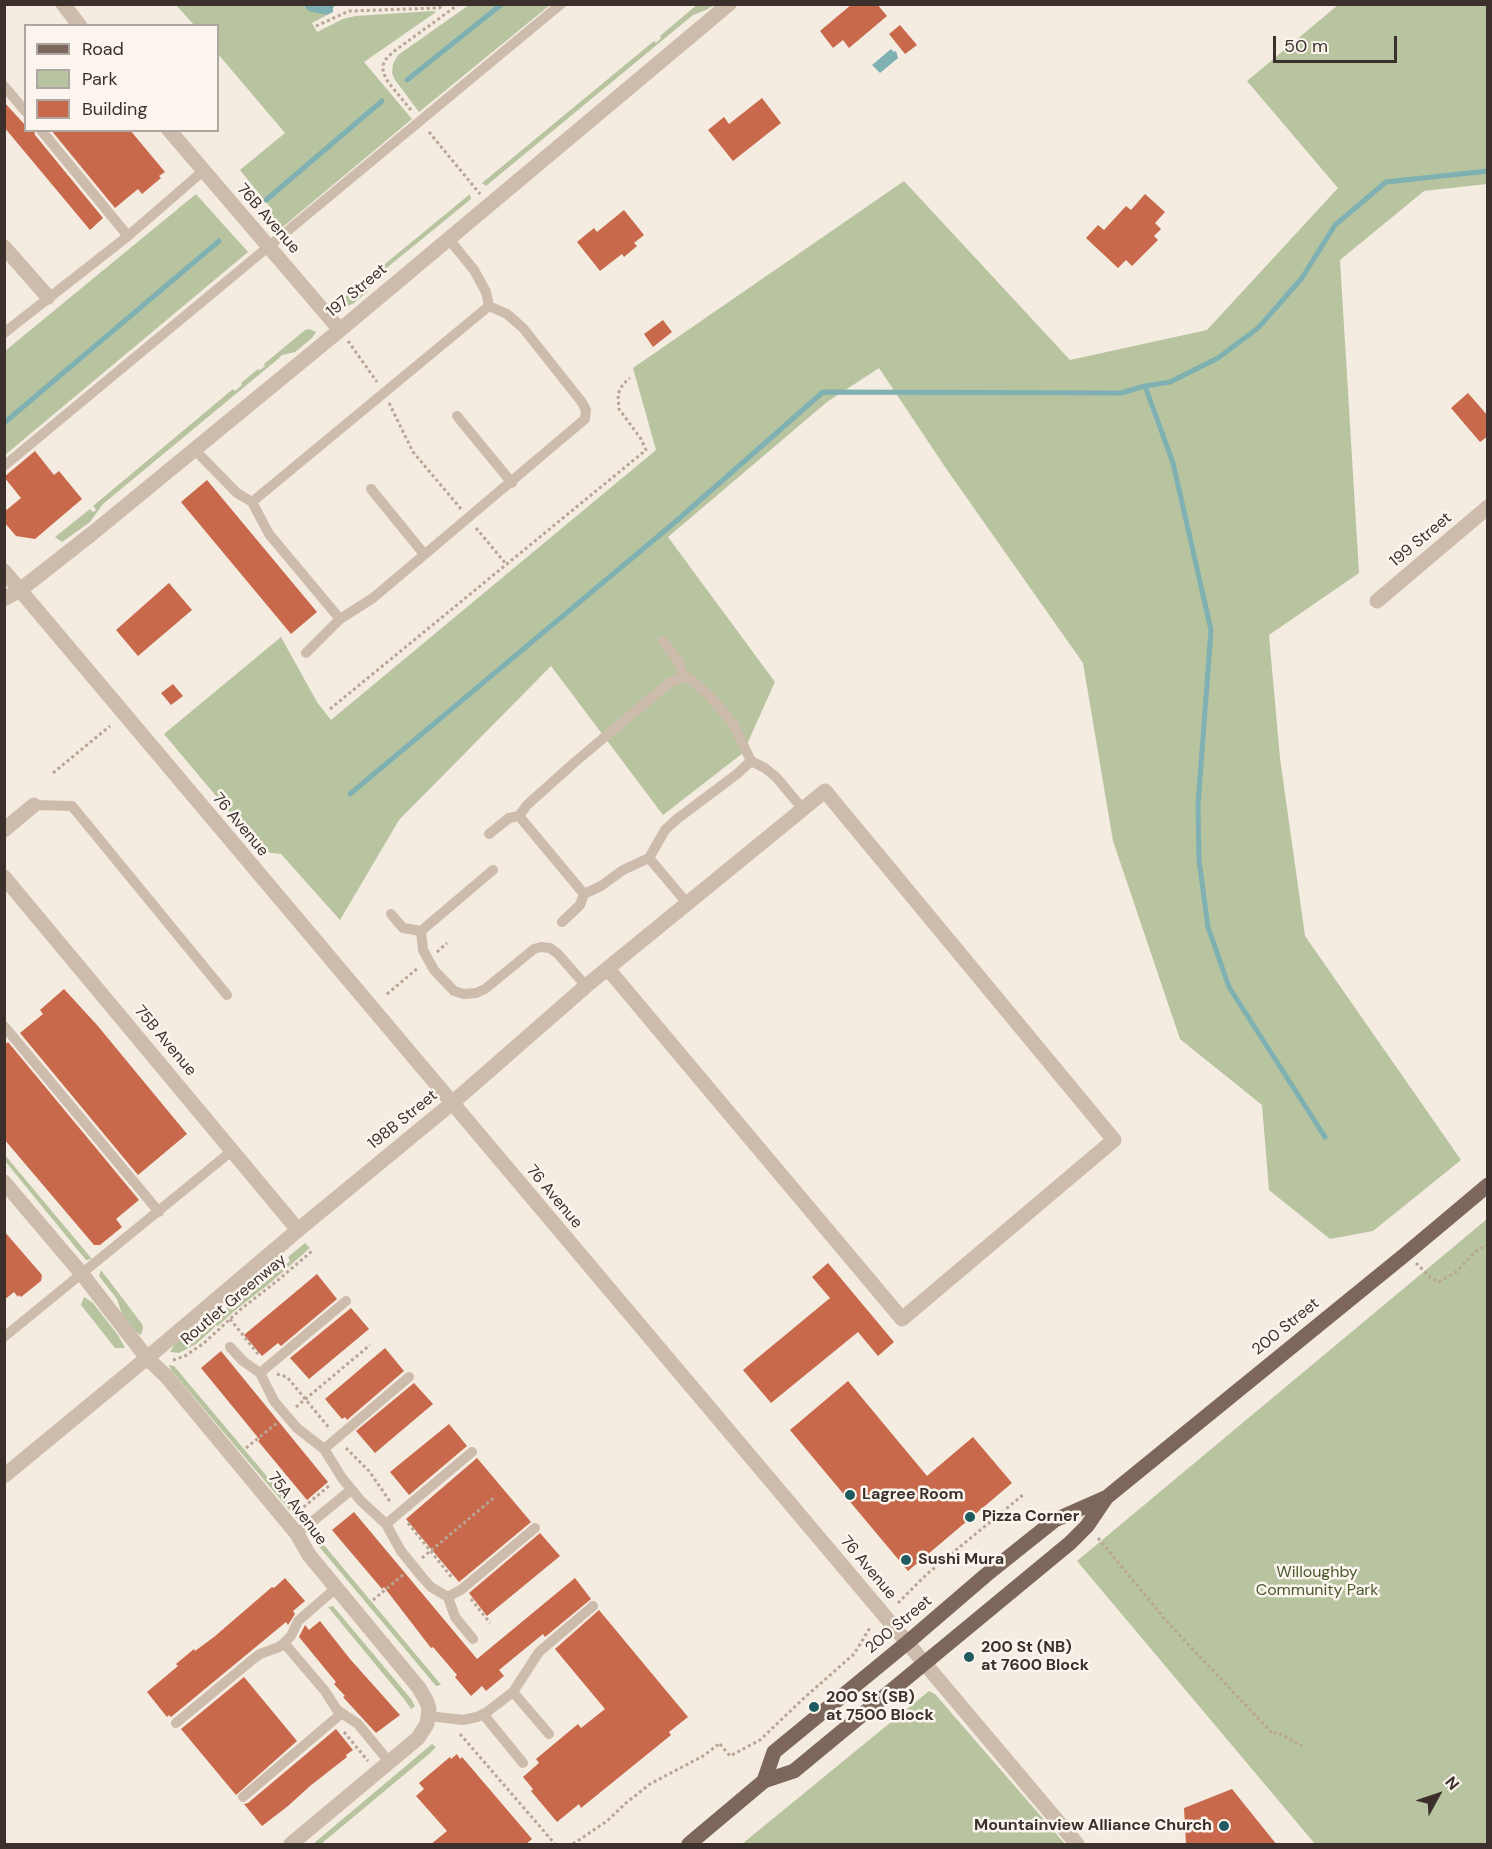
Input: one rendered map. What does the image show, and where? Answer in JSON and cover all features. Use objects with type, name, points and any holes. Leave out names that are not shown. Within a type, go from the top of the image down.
[{"type":"main road","name":"200 Street","points":[[764,1781],[774,1752],[986,1575],[1055,1520],[1107,1497],[1488,1185]]},
{"type":"main road","name":"200 Street","points":[[689,1845],[764,1781],[794,1771],[1070,1543],[1087,1526],[1107,1497]]},
{"type":"street","points":[[63,4],[78,24]]},
{"type":"street","name":"197 Street","points":[[4,599],[20,590],[94,532],[340,330],[729,4]]},
{"type":"street","name":"76B Avenue","points":[[171,132],[340,330]]},
{"type":"street","points":[[4,247],[48,297]]},
{"type":"street","name":"199 Street","points":[[1377,601],[1488,507]]},
{"type":"street","name":"76 Avenue","points":[[4,571],[1077,1845]]},
{"type":"street","name":"198B Street","points":[[4,1476],[451,1104],[586,986],[825,790],[1114,1140],[902,1319],[608,969]]},
{"type":"street","points":[[4,830],[34,805]]},
{"type":"street","name":"75B Avenue","points":[[4,877],[298,1230]]},
{"type":"street","name":"75A Avenue","points":[[4,1182],[82,1274],[147,1358],[166,1376],[297,1534],[309,1555],[419,1688],[428,1702],[429,1716]]},
{"type":"street","points":[[291,1845],[418,1738],[429,1716]]},
{"type":"lane","points":[[4,466],[561,4]]},
{"type":"lane","points":[[4,86],[24,110]]},
{"type":"lane","points":[[43,132],[128,236]]},
{"type":"lane","points":[[4,333],[128,236],[203,171]]},
{"type":"lane","points":[[448,238],[474,270],[486,292],[489,306]]},
{"type":"lane","points":[[252,502],[489,306]]},
{"type":"lane","points":[[306,653],[340,618],[373,598],[512,483],[585,419],[586,410],[581,401],[523,328],[507,314],[489,306]]},
{"type":"lane","points":[[457,416],[512,483]]},
{"type":"lane","points":[[194,449],[237,493],[252,502],[269,534],[340,618]]},
{"type":"lane","points":[[371,489],[424,554]]},
{"type":"lane","points":[[663,642],[678,661],[684,677]]},
{"type":"lane","points":[[489,834],[509,818],[519,816],[527,805],[575,762],[669,683],[684,677],[689,678],[710,696],[733,724],[751,761],[776,777],[802,808]]},
{"type":"lane","points":[[562,921],[580,905],[585,894],[623,870],[649,858],[665,830],[751,761]]},
{"type":"lane","points":[[34,805],[72,806],[227,995]]},
{"type":"lane","points":[[519,816],[585,894]]},
{"type":"lane","points":[[649,858],[687,903]]},
{"type":"lane","points":[[391,914],[403,928],[421,931],[493,870]]},
{"type":"lane","points":[[421,931],[423,950],[431,965],[454,991],[464,994],[476,993],[485,989],[534,949],[541,947],[550,948],[558,954],[586,986]]},
{"type":"lane","points":[[4,1026],[159,1212]]},
{"type":"lane","points":[[4,1337],[233,1150]]},
{"type":"lane","points":[[260,1373],[346,1300]]},
{"type":"lane","points":[[230,1347],[243,1362],[260,1373],[274,1401],[297,1428],[324,1449],[351,1490],[386,1524],[401,1551],[422,1577],[431,1587],[448,1597],[455,1617],[473,1639]]},
{"type":"lane","points":[[324,1449],[410,1377]]},
{"type":"lane","points":[[386,1524],[472,1452]]},
{"type":"lane","points":[[297,1534],[351,1490]]},
{"type":"lane","points":[[448,1597],[462,1589],[535,1528]]},
{"type":"lane","points":[[176,1723],[260,1654],[284,1643],[291,1636],[298,1621],[336,1588]]},
{"type":"lane","points":[[429,1716],[463,1720],[477,1718],[483,1714],[513,1692],[539,1652],[593,1606]]},
{"type":"lane","points":[[284,1643],[325,1691],[332,1704],[358,1725],[390,1763]]},
{"type":"lane","points":[[513,1692],[549,1734]]},
{"type":"lane","points":[[243,1797],[342,1713]]},
{"type":"lane","points":[[483,1714],[524,1763]]},
{"type":"path","points":[[316,26],[354,10],[439,8],[447,4],[453,9]]},
{"type":"path","points":[[340,330],[385,393],[413,452],[506,564]]},
{"type":"path","points":[[330,709],[646,450],[641,439],[619,409],[618,394],[623,384],[630,378]]},
{"type":"path","points":[[53,773],[110,726]]},
{"type":"path","points":[[1407,1252],[1431,1278],[1439,1282],[1456,1272],[1475,1252],[1488,1244]]},
{"type":"path","name":"Routlet Greenway","points":[[168,1359],[177,1360],[204,1344],[230,1319],[312,1251]]},
{"type":"path","points":[[230,1319],[262,1359]]},
{"type":"path","points":[[292,1410],[370,1345]]},
{"type":"path","points":[[275,1374],[287,1377],[331,1430]]},
{"type":"path","points":[[246,1448],[281,1419]]},
{"type":"path","points":[[343,1444],[369,1472],[393,1505]]},
{"type":"path","points":[[299,1512],[330,1485]]},
{"type":"path","points":[[898,1603],[927,1574],[1024,1494]]},
{"type":"path","points":[[418,1560],[496,1496]]},
{"type":"path","points":[[405,1520],[456,1582]]},
{"type":"path","points":[[1087,1526],[1168,1624],[1273,1734],[1277,1732],[1302,1746]]},
{"type":"path","points":[[373,1600],[407,1571]]},
{"type":"path","points":[[468,1595],[490,1623]]},
{"type":"path","points":[[573,1845],[650,1784],[703,1756],[720,1744],[730,1756],[760,1740],[854,1654],[871,1626]]},
{"type":"path","points":[[339,1726],[368,1761]]},
{"type":"path","points":[[455,1732],[463,1735],[555,1845]]},
{"type":"green space","points":[[698,4],[714,5],[693,15],[486,186],[482,183],[654,41],[656,43],[661,38],[660,36]]},
{"type":"green space","points":[[176,5],[303,5],[327,15],[312,23],[317,32],[343,19],[355,16],[436,12],[364,62],[412,119],[279,230],[266,215],[270,207],[240,170],[285,133],[219,55],[219,24],[193,24]]},
{"type":"green space","points":[[469,5],[550,5],[419,112],[395,80],[392,73],[393,64],[398,55]]},
{"type":"green space","points":[[1338,5],[1487,5],[1487,184],[1424,191],[1340,260],[1359,573],[1269,635],[1280,758],[1305,936],[1461,1160],[1373,1231],[1330,1239],[1269,1190],[1262,1105],[1180,1039],[1113,841],[1083,663],[945,467],[879,368],[827,402],[668,537],[775,682],[743,753],[663,815],[551,666],[399,820],[340,920],[281,854],[263,852],[164,734],[281,637],[317,702],[331,720],[656,450],[633,368],[904,181],[1070,360],[1207,330],[1338,188],[1247,81]]},
{"type":"green space","points":[[196,194],[248,252],[5,455],[5,351]]},
{"type":"green space","points":[[470,194],[471,199],[378,275],[367,292],[346,307],[345,297],[359,285],[363,289],[366,286],[363,282]]},
{"type":"green space","points":[[309,329],[316,332],[312,338],[295,352],[282,355],[103,504],[90,522],[62,542],[55,537],[90,509],[93,512],[96,510],[93,506]]},
{"type":"green space","points":[[4,1154],[92,1259],[86,1260],[5,1161]]},
{"type":"green space","name":"Willoughby Community Park","points":[[1487,1219],[1487,1844],[1315,1844],[1077,1561]]},
{"type":"green space","points":[[305,1243],[310,1248],[196,1344],[179,1353],[170,1352],[174,1345],[189,1332],[194,1331],[196,1335],[205,1331],[203,1327],[212,1321],[215,1324],[223,1317],[220,1314],[228,1307],[232,1310],[240,1304],[237,1300],[245,1292],[249,1296],[256,1289],[254,1286],[262,1279],[265,1282],[273,1276],[270,1272],[278,1265],[282,1268],[290,1261],[288,1257]]},
{"type":"green space","points":[[101,1270],[142,1324],[141,1335],[123,1317],[117,1299],[99,1276]]},
{"type":"green space","points":[[84,1297],[93,1303],[118,1335],[125,1348],[115,1348],[81,1305]]},
{"type":"green space","points":[[169,1365],[174,1366],[302,1518],[297,1519]]},
{"type":"green space","points":[[313,1532],[441,1685],[436,1686],[311,1537]]},
{"type":"green space","points":[[333,1606],[415,1706],[411,1709],[328,1607]]},
{"type":"green space","points":[[929,1691],[935,1694],[1065,1844],[742,1844]]},
{"type":"green space","points":[[432,1744],[436,1747],[429,1754],[321,1844],[313,1844]]},
{"type":"water","points":[[303,5],[335,5],[333,12],[327,15],[309,11]]},
{"type":"water","points":[[891,49],[896,51],[898,58],[880,73],[872,65]]},
{"type":"building","points":[[852,4],[877,4],[887,16],[849,48],[843,40],[833,48],[820,31]]},
{"type":"building","points":[[900,25],[917,45],[905,54],[889,34]]},
{"type":"building","points":[[762,98],[781,123],[733,161],[708,130],[724,117],[729,124]]},
{"type":"building","points":[[4,102],[24,124],[24,132],[34,132],[103,218],[90,230],[4,127]]},
{"type":"building","points":[[53,132],[132,132],[165,172],[142,194],[138,189],[115,208]]},
{"type":"building","points":[[1145,194],[1165,212],[1155,223],[1161,229],[1154,236],[1158,240],[1132,266],[1126,260],[1118,268],[1086,238],[1098,225],[1104,230],[1126,206],[1131,210]]},
{"type":"building","points":[[624,210],[644,235],[634,243],[637,246],[624,257],[622,254],[600,271],[577,242],[594,228],[597,232]]},
{"type":"building","points":[[663,320],[672,332],[653,347],[644,334]]},
{"type":"building","points":[[1468,393],[1488,416],[1488,436],[1480,442],[1451,408]]},
{"type":"building","points":[[35,451],[54,475],[59,471],[82,499],[35,539],[16,536],[4,522],[4,512],[21,498],[4,477]]},
{"type":"building","points":[[207,480],[317,612],[291,634],[181,502]]},
{"type":"building","points":[[169,583],[192,610],[138,656],[116,630]]},
{"type":"building","points":[[173,684],[183,696],[171,705],[161,693]]},
{"type":"building","points":[[64,989],[97,1025],[187,1134],[138,1175],[20,1033],[43,1014],[40,1010]]},
{"type":"building","points":[[8,1042],[139,1200],[116,1219],[122,1227],[100,1245],[94,1245],[4,1139],[4,1045]]},
{"type":"building","points":[[4,1231],[42,1275],[41,1281],[21,1297],[14,1292],[4,1300]]},
{"type":"building","points":[[828,1263],[894,1342],[878,1356],[858,1332],[771,1403],[743,1370],[830,1298],[812,1277]]},
{"type":"building","points":[[317,1274],[337,1299],[281,1346],[278,1343],[262,1356],[244,1335]]},
{"type":"building","points":[[351,1308],[369,1329],[309,1379],[290,1358]]},
{"type":"building","points":[[385,1348],[404,1371],[347,1420],[345,1417],[342,1419],[325,1399]]},
{"type":"building","points":[[221,1351],[328,1482],[307,1500],[201,1368]]},
{"type":"building","points":[[848,1381],[927,1476],[973,1437],[1012,1483],[908,1571],[790,1430]]},
{"type":"building","points":[[414,1383],[433,1404],[375,1453],[356,1431]]},
{"type":"building","points":[[449,1424],[467,1446],[409,1495],[390,1472]]},
{"type":"building","points":[[477,1458],[531,1522],[459,1582],[406,1519]]},
{"type":"building","points":[[354,1512],[477,1659],[575,1578],[591,1599],[545,1637],[543,1634],[499,1670],[504,1676],[486,1691],[482,1686],[471,1696],[455,1677],[457,1675],[433,1647],[431,1648],[384,1587],[382,1589],[332,1530]]},
{"type":"building","points":[[540,1533],[560,1556],[487,1616],[469,1593]]},
{"type":"building","points":[[285,1578],[305,1601],[293,1611],[295,1614],[288,1625],[286,1622],[171,1717],[169,1715],[167,1717],[147,1692],[194,1649],[195,1651],[214,1637]]},
{"type":"building","points":[[599,1610],[688,1717],[669,1732],[671,1735],[581,1808],[579,1804],[557,1822],[531,1791],[533,1789],[523,1777],[539,1763],[536,1759],[578,1724],[581,1728],[605,1709],[555,1649]]},
{"type":"building","points":[[320,1621],[400,1715],[376,1733],[343,1697],[345,1696],[334,1684],[336,1682],[299,1637],[305,1625],[309,1630]]},
{"type":"building","points":[[244,1677],[297,1741],[236,1795],[181,1729]]},
{"type":"building","points":[[336,1729],[353,1750],[262,1826],[244,1804]]},
{"type":"building","points":[[457,1754],[532,1839],[525,1845],[430,1845],[447,1831],[416,1796],[424,1789],[419,1783],[450,1757],[451,1759]]},
{"type":"building","name":"Mountainview Alliance Church","points":[[1232,1789],[1277,1845],[1186,1845],[1184,1808]]},
{"type":"waterway","points":[[407,80],[502,4]]},
{"type":"waterway","points":[[266,200],[382,101]]},
{"type":"waterway","points":[[350,794],[674,523],[823,392],[1121,393],[1170,382],[1218,358],[1258,328],[1302,278],[1335,225],[1386,182],[1488,171]]},
{"type":"waterway","points":[[4,423],[219,241]]},
{"type":"waterway","points":[[1145,386],[1173,463],[1211,630],[1198,805],[1199,860],[1208,927],[1229,987],[1325,1137]]},
{"type":"place","name":"Lagree Room","points":[[850,1495]]},
{"type":"place","name":"Pizza Corner","points":[[970,1517]]},
{"type":"place","name":"Sushi Mura","points":[[906,1560]]},
{"type":"place","name":"200 St (NB) at 7600 Block","points":[[969,1657]]},
{"type":"place","name":"200 St (SB) at 7500 Block","points":[[814,1707]]},
{"type":"place","name":"Mountainview Alliance Church","points":[[1224,1826]]}]
